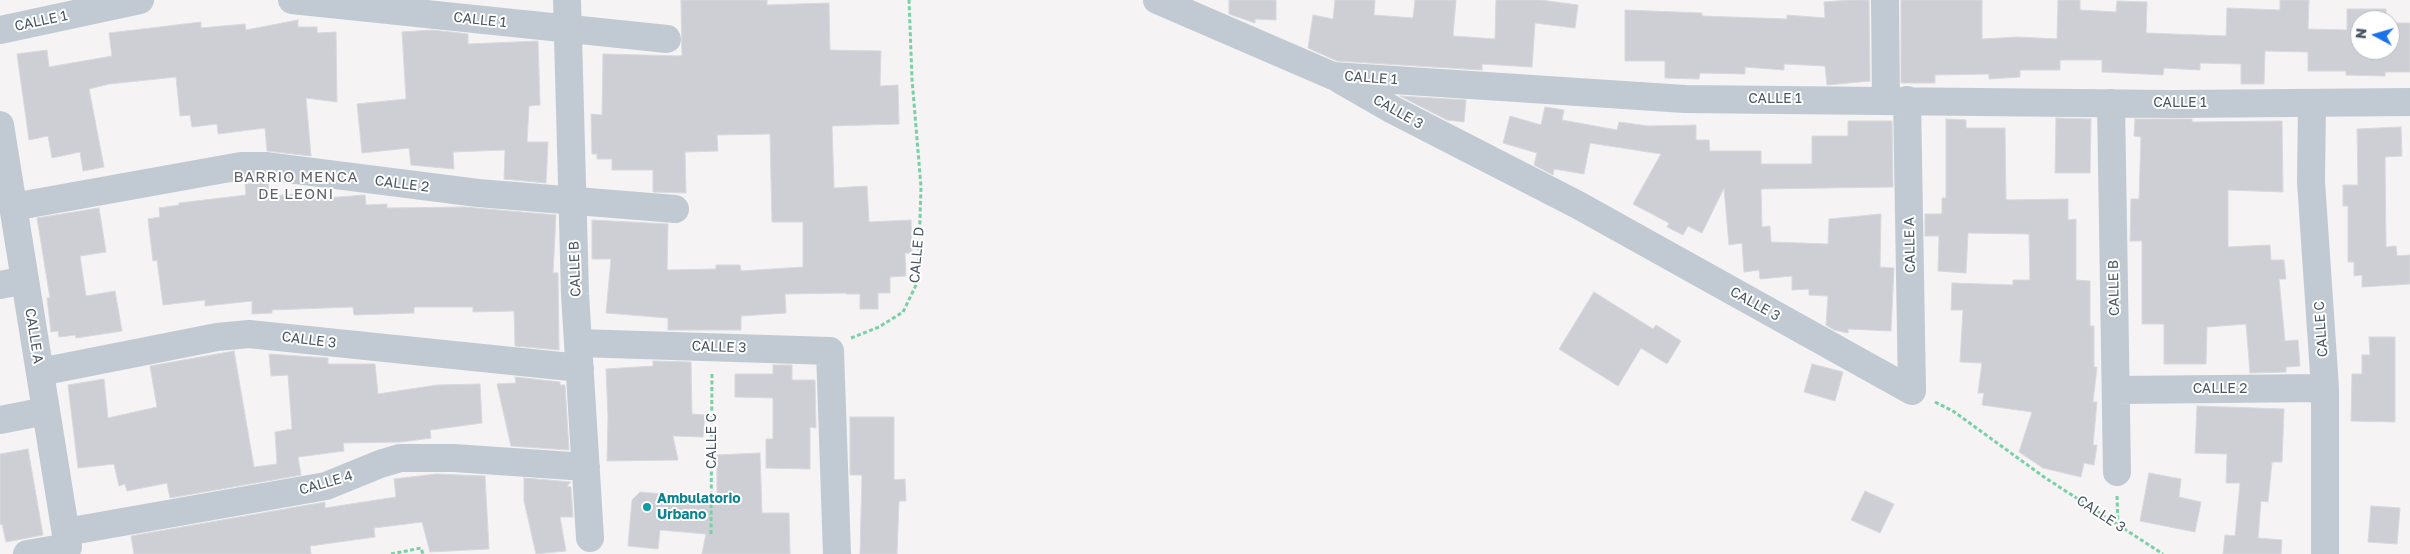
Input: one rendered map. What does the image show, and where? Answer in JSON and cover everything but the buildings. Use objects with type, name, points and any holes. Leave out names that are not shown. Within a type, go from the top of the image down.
[{"type":"street","name":"CALLE 1","points":[[0,30],[140,0]]},
{"type":"street","name":"CALLE 1","points":[[292,0],[667,39]]},
{"type":"street","name":"CALLE B","points":[[567,0],[572,201],[590,538]]},
{"type":"street","name":"CALLE 1","points":[[1157,0],[1333,76],[1685,99],[2111,103],[2410,102]]},
{"type":"street","name":"CALLE A","points":[[1885,0],[1897,100],[1912,391]]},
{"type":"street","name":"CALLE 3","points":[[1333,76],[1393,110],[1578,205],[1912,391]]},
{"type":"street","name":"CALLE B","points":[[2111,103],[2117,472]]},
{"type":"street","name":"CALLE C","points":[[2312,103],[2310,182],[2325,388],[2325,554]]},
{"type":"street","name":"CALLE A","points":[[1,138],[13,207],[13,283],[40,372],[67,540]]},
{"type":"street","name":"CALLE 2","points":[[13,207],[241,166],[265,166],[478,193],[675,209]]},
{"type":"street","name":"CALLE 3","points":[[40,372],[217,337],[249,334],[579,356],[712,347],[830,351]]},
{"type":"street","points":[[830,351],[837,554]]},
{"type":"street","name":"CALLE 2","points":[[2116,390],[2325,388]]},
{"type":"street","points":[[0,420],[46,412]]},
{"type":"street","name":"CALLE 4","points":[[27,554],[67,540],[326,486],[400,458],[454,458],[586,467]]},
{"type":"path","name":"CALLE D","points":[[830,351],[846,340],[893,320],[903,312],[912,297],[918,281],[921,187],[912,79],[909,0]]},
{"type":"path","name":"CALLE C","points":[[711,534],[712,347]]},
{"type":"path","name":"CALLE 3","points":[[1912,391],[1953,411],[2044,477],[2163,554]]},
{"type":"path","points":[[391,554],[421,548],[423,554]]},
{"type":"place","name":"Ambulatorio Urbano","points":[[647,507]]},
{"type":"district","name":"BARRIO MENCA DE LEONI","points":[[296,186]]}]
